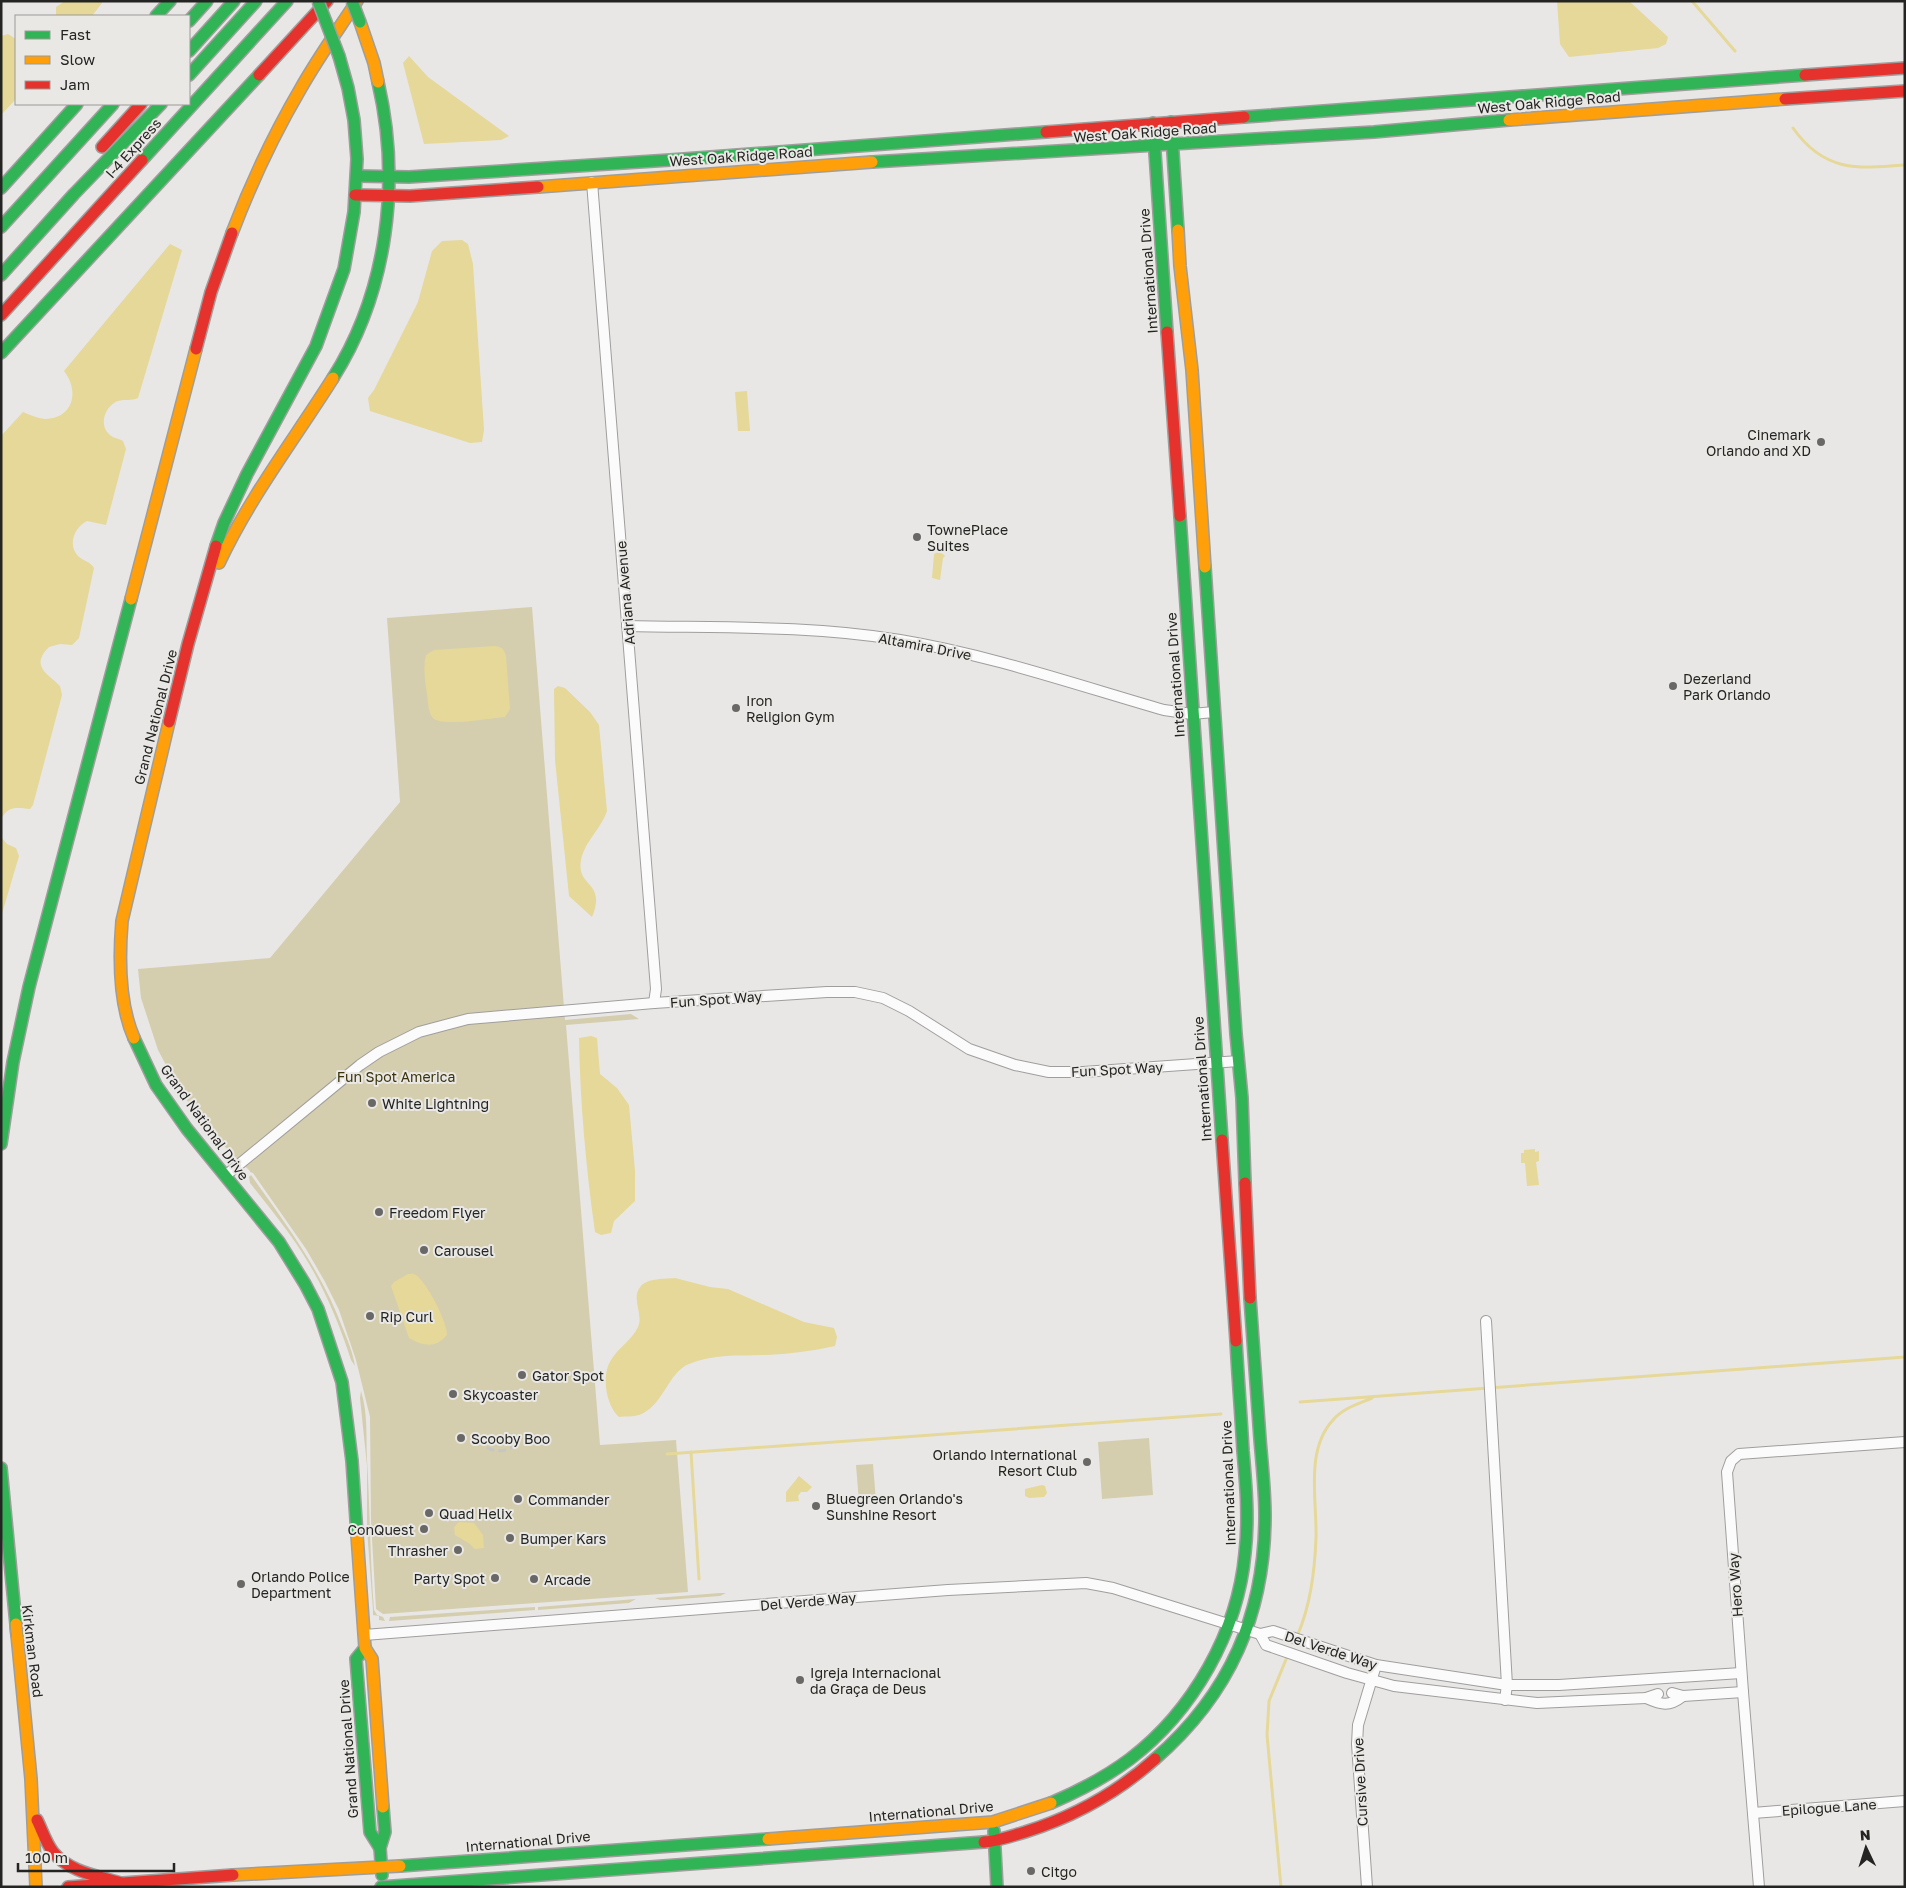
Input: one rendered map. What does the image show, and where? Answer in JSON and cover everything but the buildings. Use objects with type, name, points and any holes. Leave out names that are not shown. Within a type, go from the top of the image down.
[{"type":"main road","points":[[157,15],[170,1]]},
{"type":"main road","points":[[190,20],[207,1]]},
{"type":"main road","points":[[190,50],[234,1]]},
{"type":"main road","points":[[190,74],[256,1]]},
{"type":"main road","name":"I-4 Express","points":[[1,315],[287,1]]},
{"type":"main road","name":"Grand National Drive","points":[[318,1],[339,56],[348,88],[357,149],[355,195],[344,269],[319,339],[247,474],[224,523],[214,551],[188,644],[130,884],[122,921],[121,964],[128,1017],[132,1034],[142,1058],[161,1092],[225,1176],[279,1242],[305,1284],[318,1309],[342,1382],[352,1461],[365,1648],[372,1659],[374,1678],[385,1832],[380,1848],[382,1887]]},
{"type":"main road","points":[[1,353],[327,1]]},
{"type":"main road","name":"Grand National Drive","points":[[202,598],[240,518],[344,360],[370,301],[380,262],[388,196],[387,144],[382,99],[373,62],[352,1]]},
{"type":"main road","points":[[1,1144],[13,1062],[28,987],[211,292],[240,212],[276,134],[309,74],[357,1]]},
{"type":"main road","name":"West Oak Ridge Road","points":[[357,176],[388,177],[670,160],[1536,96],[1653,85],[1905,68]]},
{"type":"main road","points":[[1620,111],[1634,96],[1653,85]]},
{"type":"main road","name":"West Oak Ridge Road","points":[[355,195],[420,195],[880,161],[1374,132],[1620,111],[1905,91]]},
{"type":"main road","points":[[1,188],[76,105]]},
{"type":"main road","points":[[1,227],[112,105]]},
{"type":"main road","points":[[94,155],[140,105]]},
{"type":"main road","points":[[1,275],[74,194],[160,105]]},
{"type":"main road","points":[[382,1887],[994,1840],[1039,1827],[1067,1816],[1122,1786],[1142,1771],[1174,1742],[1206,1705],[1237,1654],[1246,1629],[1260,1576],[1265,1514],[1250,1297],[1239,1061],[1192,370],[1180,266],[1171,122]]},
{"type":"main road","name":"International Drive","points":[[68,1887],[381,1867],[993,1822],[1063,1798],[1084,1788],[1126,1762],[1147,1744],[1187,1701],[1219,1647],[1229,1623],[1243,1572],[1247,1540],[1247,1512],[1153,123]]},
{"type":"main road","points":[[1,258],[81,170]]},
{"type":"main road","points":[[1172,407],[1187,444],[1198,458]]},
{"type":"main road","points":[[1175,456],[1186,467],[1201,502]]},
{"type":"main road","points":[[1,1468],[17,1635]]},
{"type":"main road","name":"Kirkman Road","points":[[1,1540],[17,1635],[26,1721],[33,1811],[36,1887]]},
{"type":"main road","name":"Grand National Drive","points":[[365,1648],[356,1659],[361,1728],[370,1832],[380,1848]]},
{"type":"main road","points":[[33,1811],[45,1838],[60,1859],[79,1870],[121,1883]]},
{"type":"main road","points":[[993,1822],[997,1887]]},
{"type":"main road","points":[[814,1854],[828,1848],[844,1833]]},
{"type":"main road","points":[[570,1873],[589,1856],[605,1850]]},
{"type":"street","name":"Adriana Avenue","points":[[592,182],[656,989],[654,1003]]},
{"type":"street","name":"Altamira Drive","points":[[628,626],[774,628],[858,634],[900,640],[993,660],[1164,710],[1192,714],[1214,712]]},
{"type":"street","name":"Fun Spot Way","points":[[225,1176],[360,1065],[379,1052],[419,1032],[468,1019],[654,1003],[827,992],[855,992],[883,998],[969,1049],[1015,1065],[1041,1070],[1083,1072],[1239,1061]]},
{"type":"street","points":[[1486,1321],[1508,1684],[1505,1700]]},
{"type":"street","name":"Hero Way","points":[[1759,1887],[1727,1472],[1730,1461],[1739,1454],[1905,1442]]},
{"type":"street","name":"Del Verde Way","points":[[364,1634],[948,1590],[1086,1583],[1113,1588],[1260,1634],[1273,1631],[1376,1665],[1508,1684],[1559,1685],[1742,1673]]},
{"type":"street","name":"Del Verde Way","points":[[1260,1634],[1266,1644],[1347,1673],[1394,1686],[1536,1702],[1646,1698],[1658,1694]]},
{"type":"street","name":"Cursive Drive","points":[[1367,1887],[1357,1744],[1358,1725],[1376,1665]]},
{"type":"street","points":[[1645,1679],[1646,1698]]},
{"type":"street","name":"Del Verde Way","points":[[1672,1693],[1683,1696],[1743,1692]]},
{"type":"street","name":"Del Verde Way","points":[[1646,1698],[1659,1704],[1673,1703],[1683,1696]]},
{"type":"street","name":"Epilogue Lane","points":[[1753,1813],[1905,1802]]},
{"type":"green space","name":"Fun Spot America","points":[[532,607],[565,1020],[631,1014],[639,1019],[566,1025],[600,1445],[676,1440],[688,1592],[383,1614],[376,1609],[371,1521],[370,1417],[356,1360],[339,1310],[306,1249],[253,1173],[222,1144],[181,1093],[158,1050],[141,998],[138,969],[270,958],[400,802],[387,618]]},
{"type":"green space","points":[[251,1175],[302,1249],[325,1288],[353,1356],[355,1366],[318,1279],[303,1254],[250,1183],[249,1177]]},
{"type":"green space","points":[[361,1391],[365,1408],[374,1610],[385,1621],[379,1620],[379,1616],[373,1615],[367,1529],[367,1466],[360,1398]]},
{"type":"green space","points":[[1149,1438],[1153,1495],[1102,1499],[1098,1442]]},
{"type":"green space","points":[[873,1464],[876,1501],[859,1502],[856,1465]]},
{"type":"green space","points":[[726,1593],[720,1596],[667,1600],[655,1598]]},
{"type":"green space","points":[[636,1599],[629,1603],[538,1610],[538,1607]]},
{"type":"green space","points":[[535,1607],[535,1610],[389,1621],[390,1617]]},
{"type":"shaded area","points":[[65,1],[102,1],[93,15],[56,15],[56,7]]},
{"type":"shaded area","points":[[1557,1],[1629,1],[1668,37],[1666,44],[1658,48],[1569,57],[1560,44]]},
{"type":"shaded area","points":[[8,34],[15,38],[15,100],[1,115],[1,36]]},
{"type":"shaded area","points":[[409,56],[428,77],[509,136],[501,140],[424,144],[403,63]]},
{"type":"shaded area","points":[[462,240],[468,244],[473,264],[484,430],[482,442],[470,443],[370,411],[368,398],[374,390],[418,302],[432,251],[442,241]]},
{"type":"shaded area","points":[[170,244],[182,250],[138,398],[121,400],[114,403],[105,415],[104,425],[106,430],[112,436],[123,441],[126,449],[106,525],[87,521],[79,527],[74,536],[73,546],[78,556],[94,568],[79,638],[72,645],[60,644],[49,647],[41,659],[42,669],[60,686],[62,695],[33,805],[30,809],[10,809],[1,819],[1,436],[23,412],[45,419],[55,418],[68,409],[71,402],[72,387],[64,371]]},
{"type":"shaded area","points":[[747,391],[750,431],[738,431],[735,392]]},
{"type":"shaded area","points":[[938,552],[945,556],[943,558],[940,580],[932,578],[934,554]]},
{"type":"shaded area","points":[[495,646],[502,649],[506,656],[510,709],[505,717],[444,722],[432,717],[429,709],[425,679],[426,655],[434,650]]},
{"type":"shaded area","points":[[558,686],[565,688],[590,712],[599,725],[607,811],[601,824],[589,841],[581,860],[583,876],[596,897],[596,905],[592,917],[569,896],[555,760],[554,689]]},
{"type":"shaded area","points":[[1,837],[7,844],[16,848],[19,856],[1,917]]},
{"type":"shaded area","points":[[591,1036],[597,1038],[600,1074],[617,1088],[629,1105],[635,1171],[635,1201],[614,1221],[611,1233],[601,1235],[595,1232],[582,1111],[579,1038]]},
{"type":"shaded area","points":[[1535,1149],[1535,1152],[1539,1151],[1539,1161],[1536,1162],[1539,1185],[1527,1186],[1525,1163],[1521,1163],[1521,1153],[1524,1153],[1524,1150]]},
{"type":"shaded area","points":[[408,1274],[416,1275],[420,1279],[436,1303],[444,1321],[447,1335],[439,1342],[429,1345],[409,1338],[391,1286],[394,1282]]},
{"type":"shaded area","points":[[675,1278],[710,1287],[728,1289],[804,1322],[834,1328],[837,1337],[835,1346],[792,1353],[727,1356],[698,1361],[682,1368],[654,1405],[647,1411],[637,1416],[619,1417],[608,1398],[606,1374],[611,1360],[638,1327],[638,1291],[644,1283],[657,1279]]},
{"type":"shaded area","points":[[799,1476],[812,1487],[807,1492],[801,1492],[798,1496],[799,1501],[786,1502],[786,1492]]},
{"type":"shaded area","points":[[1045,1486],[1047,1493],[1044,1497],[1029,1498],[1025,1496],[1025,1489]]},
{"type":"shaded area","points":[[459,1522],[474,1523],[483,1535],[484,1548],[475,1549],[455,1535],[454,1527]]},
{"type":"waterway","points":[[1692,1],[1735,51]]},
{"type":"waterway","points":[[1793,128],[1817,153],[1829,160],[1857,167],[1905,165]]},
{"type":"waterway","points":[[1300,1402],[1905,1357]]},
{"type":"waterway","points":[[1298,1634],[1309,1599],[1314,1561],[1316,1537],[1314,1476],[1319,1446],[1324,1432],[1341,1412],[1372,1398]]},
{"type":"waterway","points":[[667,1454],[1221,1414]]},
{"type":"waterway","points":[[691,1452],[699,1579]]},
{"type":"waterway","points":[[1281,1887],[1267,1735],[1269,1701],[1287,1657]]},
{"type":"railway","points":[[489,1437],[486,1441],[486,1447],[493,1450],[505,1450],[516,1444],[516,1438],[510,1434],[503,1435]]},
{"type":"traffic: fast","points":[[157,15],[170,1]]},
{"type":"traffic: fast","points":[[190,20],[207,1]]},
{"type":"traffic: fast","points":[[190,50],[234,1]]},
{"type":"traffic: fast","points":[[190,74],[256,1]]},
{"type":"traffic: fast","points":[[142,160],[287,1]]},
{"type":"traffic: fast","points":[[318,1],[339,56]]},
{"type":"traffic: fast","points":[[352,1],[360,22]]},
{"type":"traffic: fast","points":[[216,546],[224,523],[247,474],[316,346],[344,269],[354,212],[357,159],[354,120],[339,56]]},
{"type":"traffic: fast","points":[[1,353],[259,75]]},
{"type":"traffic: fast","points":[[1244,117],[1805,75]]},
{"type":"traffic: fast","points":[[333,378],[352,344],[366,309],[377,272],[385,234],[388,158],[385,120],[378,82]]},
{"type":"traffic: fast","points":[[1,188],[76,105]]},
{"type":"traffic: fast","points":[[1,227],[112,105]]},
{"type":"traffic: fast","points":[[1,275],[74,194],[160,105]]},
{"type":"traffic: fast","points":[[872,162],[1374,132],[1509,120]]},
{"type":"traffic: fast","points":[[1171,122],[1178,230]]},
{"type":"traffic: fast","points":[[1153,123],[1167,332]]},
{"type":"traffic: fast","points":[[357,176],[409,177],[1046,132]]},
{"type":"traffic: fast","points":[[1180,516],[1222,1140]]},
{"type":"traffic: fast","points":[[1205,567],[1236,1034],[1242,1098],[1245,1183]]},
{"type":"traffic: fast","points":[[1,1144],[13,1062],[29,987],[131,599]]},
{"type":"traffic: fast","points":[[134,1038],[156,1085],[187,1129],[279,1242],[318,1309],[342,1382],[352,1461],[357,1535]]},
{"type":"traffic: fast","points":[[1155,1759],[1181,1734],[1204,1707],[1223,1679],[1238,1650],[1250,1619],[1258,1586],[1263,1551],[1265,1506],[1250,1298]]},
{"type":"traffic: fast","points":[[1051,1803],[1082,1789],[1111,1772],[1153,1740],[1174,1718],[1192,1694],[1222,1640],[1233,1612],[1241,1583],[1247,1528],[1236,1341]]},
{"type":"traffic: fast","points":[[1,1468],[17,1635]]},
{"type":"traffic: fast","points":[[365,1648],[356,1659],[370,1832],[380,1848]]},
{"type":"traffic: fast","points":[[382,1875],[380,1848],[385,1832],[383,1807]]},
{"type":"traffic: fast","points":[[994,1831],[997,1887]]},
{"type":"traffic: fast","points":[[400,1866],[768,1839]]},
{"type":"traffic: fast","points":[[381,1887],[984,1842]]},
{"type":"traffic: slow","points":[[232,233],[272,141],[314,66],[357,1]]},
{"type":"traffic: slow","points":[[360,22],[374,63],[378,82]]},
{"type":"traffic: slow","points":[[1509,120],[1785,99]]},
{"type":"traffic: slow","points":[[538,187],[872,162]]},
{"type":"traffic: slow","points":[[1178,230],[1180,266],[1192,370],[1205,567]]},
{"type":"traffic: slow","points":[[131,599],[196,349]]},
{"type":"traffic: slow","points":[[219,563],[231,538],[259,491],[333,378]]},
{"type":"traffic: slow","points":[[134,1038],[125,1010],[121,980],[120,950],[122,921],[169,722]]},
{"type":"traffic: slow","points":[[357,1535],[365,1648],[372,1659],[383,1807]]},
{"type":"traffic: slow","points":[[16,1624],[31,1779],[36,1887]]},
{"type":"traffic: slow","points":[[768,1839],[993,1822],[1051,1803]]},
{"type":"traffic: slow","points":[[233,1875],[400,1866]]},
{"type":"traffic: jam","points":[[259,75],[327,1]]},
{"type":"traffic: jam","points":[[1805,75],[1905,68]]},
{"type":"traffic: jam","points":[[1785,99],[1905,91]]},
{"type":"traffic: jam","points":[[102,147],[140,105]]},
{"type":"traffic: jam","points":[[1046,132],[1244,117]]},
{"type":"traffic: jam","points":[[1,315],[142,160]]},
{"type":"traffic: jam","points":[[355,195],[410,196],[538,187]]},
{"type":"traffic: jam","points":[[196,349],[211,292],[232,233]]},
{"type":"traffic: jam","points":[[1167,332],[1180,516]]},
{"type":"traffic: jam","points":[[169,722],[188,644],[216,546]]},
{"type":"traffic: jam","points":[[1222,1140],[1236,1341]]},
{"type":"traffic: jam","points":[[1245,1183],[1250,1298]]},
{"type":"traffic: jam","points":[[984,1842],[1043,1826],[1094,1803],[1125,1783],[1155,1759]]},
{"type":"traffic: jam","points":[[37,1820],[48,1845],[60,1859],[75,1869],[121,1883]]},
{"type":"traffic: jam","points":[[68,1887],[233,1875]]},
{"type":"place","name":"Cinemark Orlando and XD","points":[[1821,442]]},
{"type":"place","name":"TownePlace Suites","points":[[917,537]]},
{"type":"place","name":"Dezerland Park Orlando","points":[[1673,686]]},
{"type":"place","name":"Iron Religion Gym","points":[[736,708]]},
{"type":"place","name":"White Lightning","points":[[372,1103]]},
{"type":"place","name":"Freedom Flyer","points":[[379,1212]]},
{"type":"place","name":"Carousel","points":[[424,1250]]},
{"type":"place","name":"Rip Curl","points":[[370,1316]]},
{"type":"place","name":"Gator Spot","points":[[522,1375]]},
{"type":"place","name":"Skycoaster","points":[[453,1394]]},
{"type":"place","name":"Scooby Boo","points":[[461,1438]]},
{"type":"place","name":"Orlando International Resort Club","points":[[1087,1462]]},
{"type":"place","name":"Commander","points":[[518,1499]]},
{"type":"place","name":"Bluegreen Orlando's Sunshine Resort","points":[[816,1506]]},
{"type":"place","name":"Quad Helix","points":[[429,1513]]},
{"type":"place","name":"ConQuest","points":[[424,1529]]},
{"type":"place","name":"Bumper Kars","points":[[510,1538]]},
{"type":"place","name":"Thrasher","points":[[458,1550]]},
{"type":"place","name":"Party Spot","points":[[495,1578]]},
{"type":"place","name":"Arcade","points":[[534,1579]]},
{"type":"place","name":"Orlando Police Department","points":[[241,1584]]},
{"type":"place","name":"Igreja Internacional da Graça de Deus","points":[[800,1680]]},
{"type":"place","name":"Citgo","points":[[1031,1871]]}]
